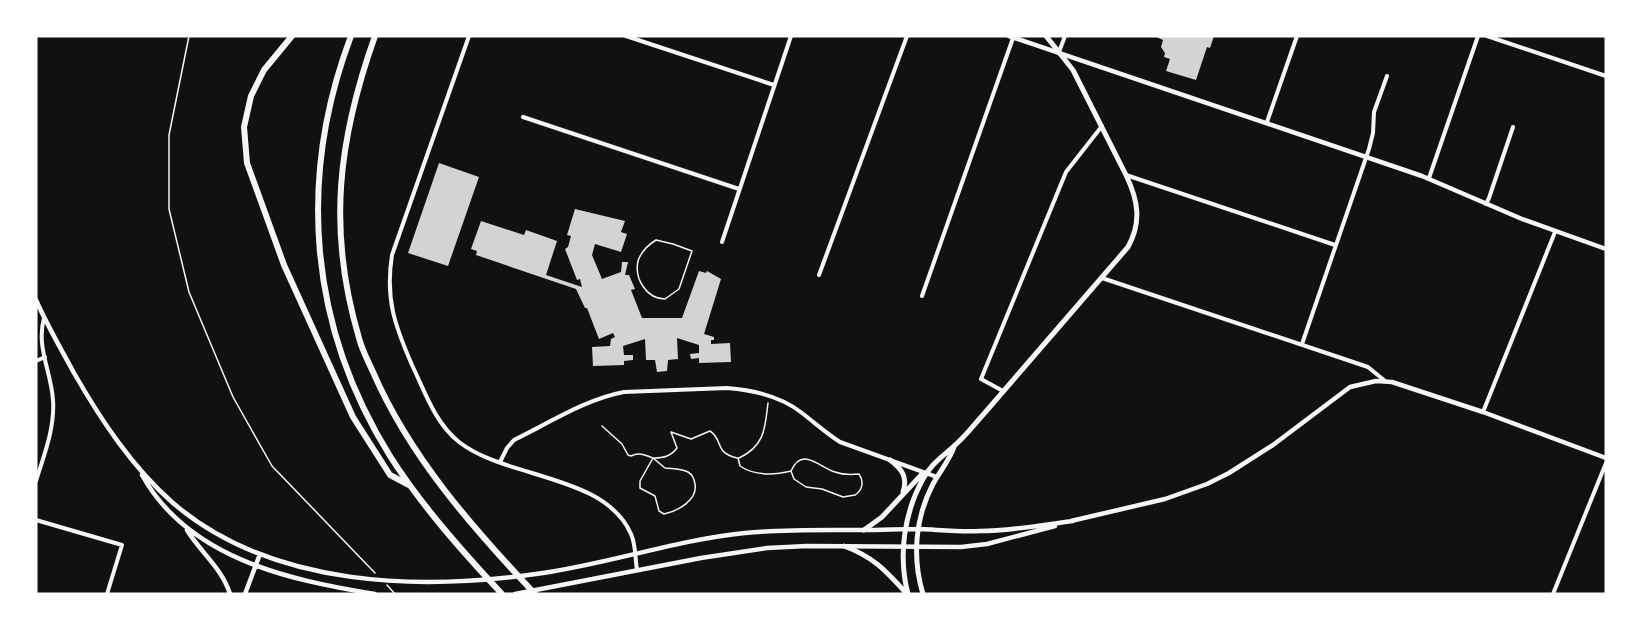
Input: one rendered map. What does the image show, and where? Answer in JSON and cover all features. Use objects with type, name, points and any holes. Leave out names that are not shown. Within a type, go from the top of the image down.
[{"type":"highway","points":[[292,36],[264,70],[251,96],[245,122],[244,145],[247,163],[284,265],[353,417],[390,475],[410,485]]},
{"type":"highway","points":[[351,36],[332,97],[323,147],[317,211],[320,263],[332,325],[346,369],[379,437],[410,485],[501,594]]},
{"type":"highway","points":[[375,36],[356,95],[341,172],[341,245],[359,340],[389,405],[416,450],[451,498],[535,594]]},
{"type":"main road","points":[[864,530],[882,517],[937,459],[955,445],[1128,247],[1136,230],[1137,209],[1133,190],[1073,70],[1046,36]]},
{"type":"main road","points":[[923,594],[915,555],[923,508],[955,445]]},
{"type":"main road","points":[[890,460],[904,474],[906,484],[903,494]]},
{"type":"main road","points":[[908,594],[904,568],[906,529],[909,512],[925,473]]},
{"type":"main road","points":[[844,546],[873,559],[908,594]]},
{"type":"street","points":[[469,36],[396,240],[389,270],[390,301],[397,331],[433,410],[455,439],[470,449],[500,462],[587,493],[606,503],[627,525],[632,537],[637,570]]},
{"type":"street","points":[[626,36],[774,85]]},
{"type":"street","points":[[722,242],[791,36]]},
{"type":"street","points":[[819,275],[908,36]]},
{"type":"street","points":[[1059,52],[1065,36]]},
{"type":"street","points":[[1267,122],[1297,36]]},
{"type":"street","points":[[1429,178],[1478,36]]},
{"type":"street","points":[[1486,36],[1606,76]]},
{"type":"street","points":[[922,296],[1011,37],[1429,178],[1555,232],[1606,248]]},
{"type":"street","points":[[1302,344],[1373,134],[1374,112],[1387,76]]},
{"type":"street","points":[[523,117],[739,189]]},
{"type":"street","points":[[1003,391],[981,379],[1066,172],[1102,126]]},
{"type":"street","points":[[1486,204],[1513,127]]},
{"type":"street","points":[[1126,175],[1335,245]]},
{"type":"street","points":[[1483,412],[1555,232]]},
{"type":"street","points":[[1101,278],[1368,367],[1385,381]]},
{"type":"street","points":[[36,300],[99,414],[138,467],[174,504],[232,541],[260,554],[323,571],[354,577],[439,583],[471,582],[547,572],[743,533],[785,530],[906,529],[1000,531],[1073,521]]},
{"type":"street","points":[[36,481],[50,435],[53,411],[52,389],[40,334],[44,318]]},
{"type":"street","points":[[36,361],[45,357]]},
{"type":"street","points":[[515,594],[701,558],[766,548],[904,545],[961,547],[987,544],[1165,500],[1207,484],[1228,473],[1273,445],[1350,387],[1365,382],[1385,381],[1483,412],[1606,458]]},
{"type":"street","points":[[500,462],[514,440],[612,394],[727,388],[741,389],[781,400],[803,413],[840,442],[937,477]]},
{"type":"street","points":[[1553,594],[1606,463]]},
{"type":"street","points":[[138,467],[151,492],[186,528],[216,548],[256,566],[326,585],[375,594]]},
{"type":"street","points":[[36,520],[122,545],[107,594]]},
{"type":"street","points":[[186,528],[197,547],[213,562],[230,594]]},
{"type":"street","points":[[245,594],[260,554]]},
{"type":"lane","points":[[656,240],[673,243],[692,251],[679,289],[665,299],[649,295],[638,272],[638,261],[646,246],[656,240]]},
{"type":"path","points":[[189,36],[169,135],[169,209],[189,292],[233,397],[272,466],[369,567]]},
{"type":"path","points":[[653,458],[665,458],[675,451],[676,441],[671,432],[691,439],[710,431],[716,437],[720,450],[729,456],[738,458],[753,450],[758,443],[766,422],[768,403]]},
{"type":"path","points":[[602,426],[622,444],[628,455],[644,454],[653,458],[665,468],[675,468],[693,476],[696,487],[693,497],[670,513],[664,514],[659,511],[655,496],[640,488],[640,481],[653,458]]},
{"type":"path","points":[[738,458],[740,466],[749,472],[780,474],[791,471],[796,462],[810,459],[837,473],[859,474],[862,486],[855,495],[843,496],[822,489],[806,487],[794,479],[791,471]]},
{"type":"building","points":[[1154,36],[1214,36],[1210,48],[1207,47],[1196,80],[1166,71],[1170,59],[1164,57],[1165,53],[1161,47],[1163,40]]},
{"type":"building","points":[[439,163],[479,177],[448,266],[408,253]]},
{"type":"building","points":[[575,209],[625,221],[621,232],[627,234],[621,252],[595,244],[592,255],[602,279],[621,272],[622,262],[628,262],[625,275],[629,275],[635,289],[631,290],[642,318],[682,318],[699,271],[706,273],[707,271],[721,279],[704,334],[714,337],[711,344],[730,343],[731,362],[699,363],[699,358],[691,359],[690,354],[699,353],[699,345],[677,338],[678,359],[668,360],[667,371],[657,372],[655,360],[646,360],[645,339],[623,346],[624,355],[633,355],[633,360],[624,361],[624,365],[593,366],[592,347],[610,346],[611,339],[615,337],[613,333],[599,339],[587,308],[576,289],[476,255],[477,251],[471,249],[481,221],[524,235],[526,230],[557,241],[546,275],[582,287],[565,249],[568,247],[571,236],[567,235]]}]
